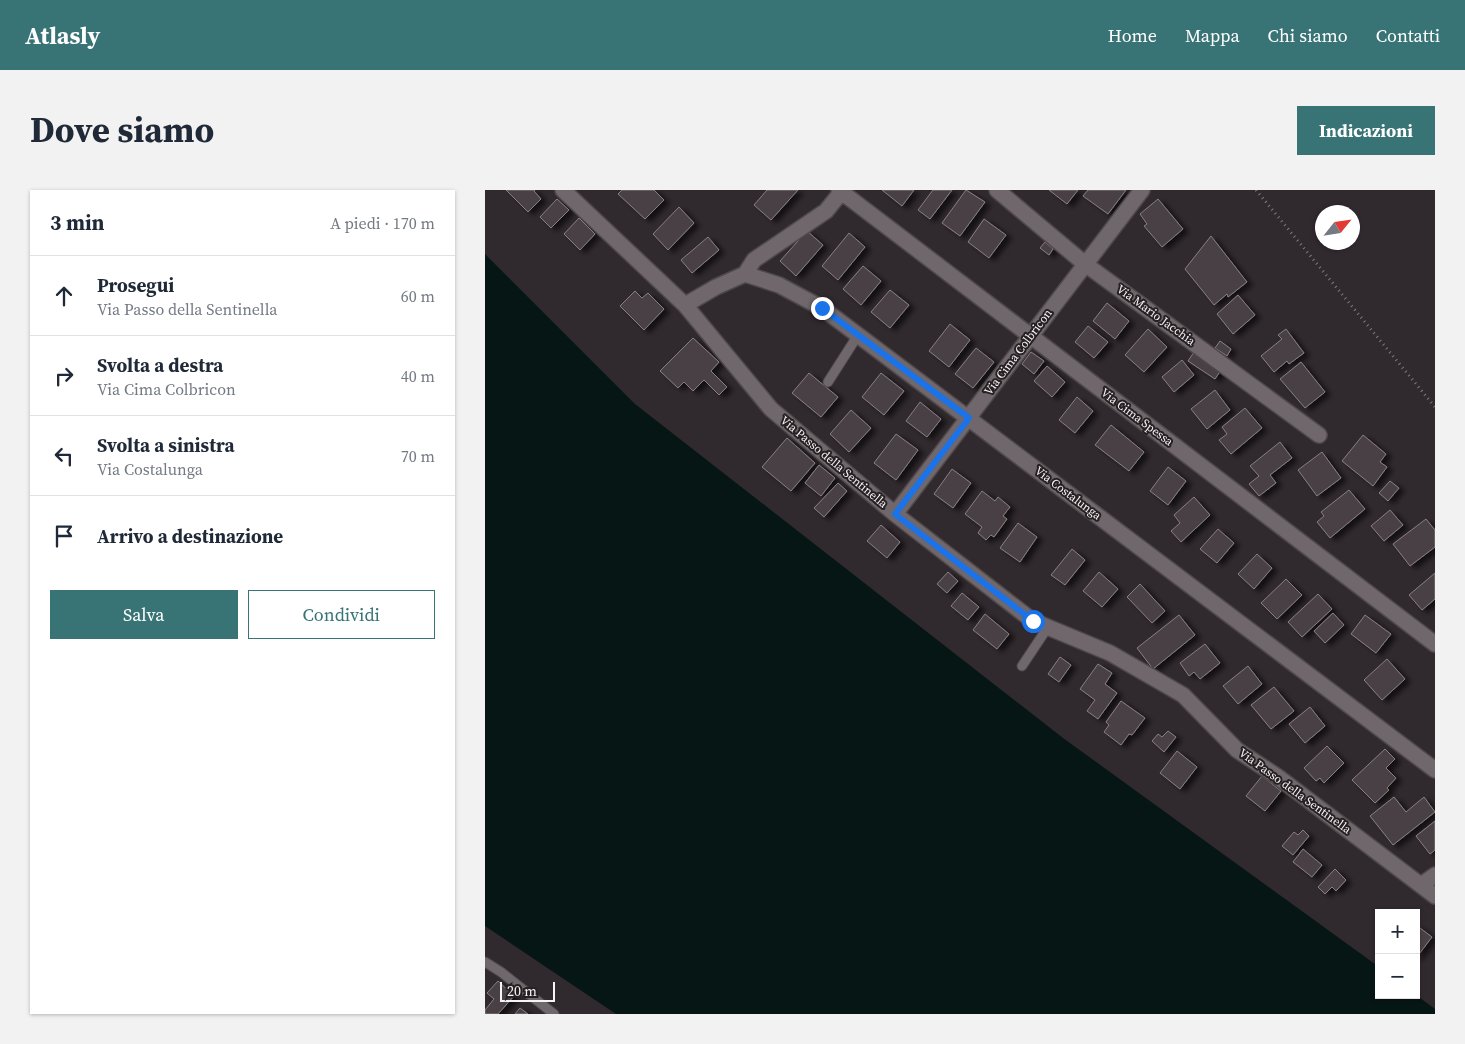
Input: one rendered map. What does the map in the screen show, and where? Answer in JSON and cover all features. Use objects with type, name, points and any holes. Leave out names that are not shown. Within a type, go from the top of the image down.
[{"type":"street","name":"Via Passo della Sentinella","points":[[563,190],[685,305],[771,409],[895,514],[1033,621],[1110,653],[1183,695],[1237,750],[1278,777],[1435,896]]},
{"type":"street","name":"Via Mario Jacchia","points":[[997,190],[1085,264],[1319,435]]},
{"type":"street","name":"Via Cima Colbricon","points":[[895,514],[1142,190]]},
{"type":"street","points":[[685,305],[745,274],[754,260],[826,210],[841,191]]},
{"type":"street","name":"Via Cima Spessa","points":[[841,191],[1435,644]]},
{"type":"street","name":"Via Costalunga","points":[[745,274],[779,285],[813,303],[858,335],[1435,770]]},
{"type":"street","points":[[1421,885],[1435,875]]},
{"type":"lane","points":[[828,382],[858,335]]},
{"type":"lane","points":[[1021,666],[1048,627]]},
{"type":"lane","points":[[485,962],[501,972],[554,1014]]},
{"type":"path","points":[[1256,190],[1435,407]]},
{"type":"shaded area","points":[[485,254],[635,404],[1063,738],[1375,964],[1375,999],[1420,998],[1435,1009],[1435,1014],[616,1014],[485,926]]},
{"type":"building","points":[[506,190],[535,190],[541,199],[528,212]]},
{"type":"building","points":[[622,190],[654,190],[664,200],[645,219],[618,194]]},
{"type":"building","points":[[767,190],[798,190],[771,220],[754,205]]},
{"type":"building","points":[[882,190],[914,190],[902,206]]},
{"type":"building","points":[[933,190],[952,190],[930,219],[918,210]]},
{"type":"building","points":[[966,190],[985,202],[960,236],[942,223]]},
{"type":"building","points":[[1049,190],[1078,190],[1067,204]]},
{"type":"building","points":[[1088,190],[1126,190],[1108,214],[1083,196]]},
{"type":"building","points":[[557,199],[569,210],[551,228],[540,217]]},
{"type":"building","points":[[1158,199],[1183,229],[1162,247],[1144,226],[1147,224],[1140,214]]},
{"type":"building","points":[[679,207],[694,223],[668,250],[653,234]]},
{"type":"building","points":[[579,218],[595,234],[580,250],[564,234]]},
{"type":"building","points":[[984,219],[1006,235],[989,258],[968,242]]},
{"type":"building","points":[[807,231],[823,245],[796,276],[780,261]]},
{"type":"building","points":[[849,233],[865,247],[838,280],[822,266]]},
{"type":"building","points":[[1211,236],[1247,282],[1228,297],[1227,294],[1214,305],[1185,269]]},
{"type":"building","points":[[708,237],[719,250],[692,273],[681,260]]},
{"type":"building","points":[[1045,242],[1053,249],[1049,255],[1040,248]]},
{"type":"building","points":[[863,266],[881,281],[861,305],[843,289]]},
{"type":"building","points":[[890,290],[909,305],[890,328],[871,312]]},
{"type":"building","points":[[635,291],[642,298],[648,293],[664,309],[644,330],[620,306]]},
{"type":"building","points":[[1238,295],[1255,315],[1233,334],[1217,314]]},
{"type":"building","points":[[1107,303],[1129,321],[1115,339],[1093,321]]},
{"type":"building","points":[[950,324],[970,340],[949,367],[929,351]]},
{"type":"building","points":[[1088,326],[1108,342],[1094,358],[1075,342]]},
{"type":"building","points":[[1148,329],[1167,347],[1144,372],[1125,355]]},
{"type":"building","points":[[1286,329],[1304,353],[1289,364],[1287,361],[1274,372],[1261,356],[1282,339],[1278,335]]},
{"type":"building","points":[[693,338],[719,362],[711,371],[727,387],[719,395],[704,380],[693,391],[684,382],[678,388],[660,371]]},
{"type":"building","points":[[1220,341],[1231,349],[1227,356],[1215,348]]},
{"type":"building","points":[[976,348],[994,362],[973,388],[955,374]]},
{"type":"building","points":[[1031,352],[1044,361],[1034,374],[1022,364]]},
{"type":"building","points":[[1194,352],[1221,370],[1215,379],[1188,361]]},
{"type":"building","points":[[1182,360],[1194,375],[1174,392],[1162,377]]},
{"type":"building","points":[[1301,362],[1325,392],[1305,408],[1280,379]]},
{"type":"building","points":[[1047,366],[1065,382],[1052,397],[1034,381]]},
{"type":"building","points":[[809,373],[838,397],[821,417],[792,393]]},
{"type":"building","points":[[881,373],[904,391],[884,415],[862,397]]},
{"type":"building","points":[[1215,390],[1230,410],[1207,429],[1191,409]]},
{"type":"building","points":[[1077,397],[1093,411],[1075,433],[1059,420]]},
{"type":"building","points":[[920,402],[941,419],[927,437],[906,421]]},
{"type":"building","points":[[1245,408],[1262,428],[1231,454],[1219,440],[1227,434],[1222,427]]},
{"type":"building","points":[[851,410],[871,428],[849,452],[830,434]]},
{"type":"building","points":[[1111,425],[1144,452],[1129,471],[1095,445]]},
{"type":"building","points":[[896,434],[918,450],[896,480],[874,463]]},
{"type":"building","points":[[1363,435],[1386,454],[1380,462],[1387,467],[1373,486],[1342,461]]},
{"type":"building","points":[[787,438],[815,463],[791,491],[762,467]]},
{"type":"building","points":[[1280,442],[1292,458],[1270,475],[1276,483],[1259,496],[1249,484],[1259,476],[1250,466]]},
{"type":"building","points":[[1322,452],[1341,478],[1317,496],[1298,470]]},
{"type":"building","points":[[819,465],[835,478],[821,496],[805,483]]},
{"type":"building","points":[[1168,467],[1186,481],[1168,505],[1150,491]]},
{"type":"building","points":[[952,469],[971,483],[953,508],[934,494]]},
{"type":"building","points":[[1390,481],[1399,488],[1388,501],[1379,493]]},
{"type":"building","points":[[838,483],[847,491],[824,517],[814,508]]},
{"type":"building","points":[[1349,490],[1365,509],[1330,538],[1317,522],[1324,516],[1321,512]]},
{"type":"building","points":[[982,491],[995,501],[998,497],[1010,507],[1003,516],[1007,519],[994,537],[991,535],[986,540],[978,533],[982,527],[965,514]]},
{"type":"building","points":[[1194,497],[1210,515],[1181,542],[1171,531],[1180,523],[1174,515]]},
{"type":"building","points":[[1390,510],[1403,525],[1384,541],[1371,526]]},
{"type":"building","points":[[1426,519],[1435,530],[1435,547],[1410,566],[1393,544]]},
{"type":"building","points":[[1018,523],[1037,537],[1020,562],[1000,548]]},
{"type":"building","points":[[881,525],[900,542],[887,558],[867,541]]},
{"type":"building","points":[[1218,529],[1234,543],[1217,563],[1200,549]]},
{"type":"building","points":[[1072,549],[1085,560],[1065,585],[1051,575]]},
{"type":"building","points":[[1257,554],[1272,568],[1254,589],[1238,574]]},
{"type":"building","points":[[948,572],[958,581],[947,593],[937,584]]},
{"type":"building","points":[[1099,572],[1118,589],[1102,607],[1083,591]]},
{"type":"building","points":[[1435,573],[1435,599],[1422,610],[1409,595]]},
{"type":"building","points":[[1286,579],[1302,595],[1277,619],[1261,603]]},
{"type":"building","points":[[1140,584],[1165,611],[1152,623],[1127,597]]},
{"type":"building","points":[[962,593],[979,607],[968,620],[951,606]]},
{"type":"building","points":[[1318,594],[1332,609],[1302,637],[1288,622]]},
{"type":"building","points":[[1333,613],[1344,625],[1325,643],[1314,631]]},
{"type":"building","points":[[985,614],[1009,634],[997,649],[973,630]]},
{"type":"building","points":[[1179,615],[1195,635],[1153,669],[1137,648]]},
{"type":"building","points":[[1365,615],[1391,634],[1376,653],[1351,634]]},
{"type":"building","points":[[1205,644],[1220,663],[1200,679],[1194,672],[1189,676],[1180,663]]},
{"type":"building","points":[[1060,657],[1071,665],[1059,682],[1048,674]]},
{"type":"building","points":[[1387,659],[1405,679],[1382,700],[1364,680]]},
{"type":"building","points":[[1098,664],[1112,673],[1105,684],[1117,693],[1098,719],[1087,711],[1095,700],[1080,689]]},
{"type":"building","points":[[1248,666],[1262,684],[1238,704],[1223,686]]},
{"type":"building","points":[[1274,687],[1294,711],[1271,729],[1251,705]]},
{"type":"building","points":[[1121,701],[1145,718],[1132,735],[1129,734],[1121,745],[1104,732],[1109,725],[1106,722]]},
{"type":"building","points":[[1310,707],[1325,726],[1305,743],[1289,724]]},
{"type":"building","points":[[1168,731],[1176,737],[1164,752],[1152,741],[1158,734],[1162,737]]},
{"type":"building","points":[[1327,746],[1344,763],[1324,783],[1320,778],[1316,781],[1304,768]]},
{"type":"building","points":[[1385,749],[1395,759],[1386,768],[1396,778],[1387,788],[1389,790],[1375,803],[1352,780]]},
{"type":"building","points":[[1177,751],[1197,767],[1180,789],[1160,773]]},
{"type":"building","points":[[1262,776],[1281,791],[1265,811],[1246,796]]},
{"type":"building","points":[[1394,797],[1406,812],[1424,797],[1435,812],[1393,845],[1370,816]]},
{"type":"building","points":[[1435,821],[1435,850],[1430,854],[1416,836]]},
{"type":"building","points":[[1303,830],[1309,836],[1293,855],[1282,846],[1294,832],[1298,835]]},
{"type":"building","points":[[1303,849],[1322,865],[1312,877],[1293,862]]},
{"type":"building","points":[[1335,869],[1346,880],[1336,891],[1332,887],[1325,894],[1318,887]]},
{"type":"building","points":[[1420,928],[1432,937],[1420,953]]},
{"type":"building","points":[[498,981],[514,996],[498,1014],[485,1014],[485,1010],[494,999],[487,993]]},
{"type":"building","points":[[520,1008],[528,1014],[515,1014]]},
{"type":"route","points":[[822,308],[969,418],[895,514],[1033,621]]}]
